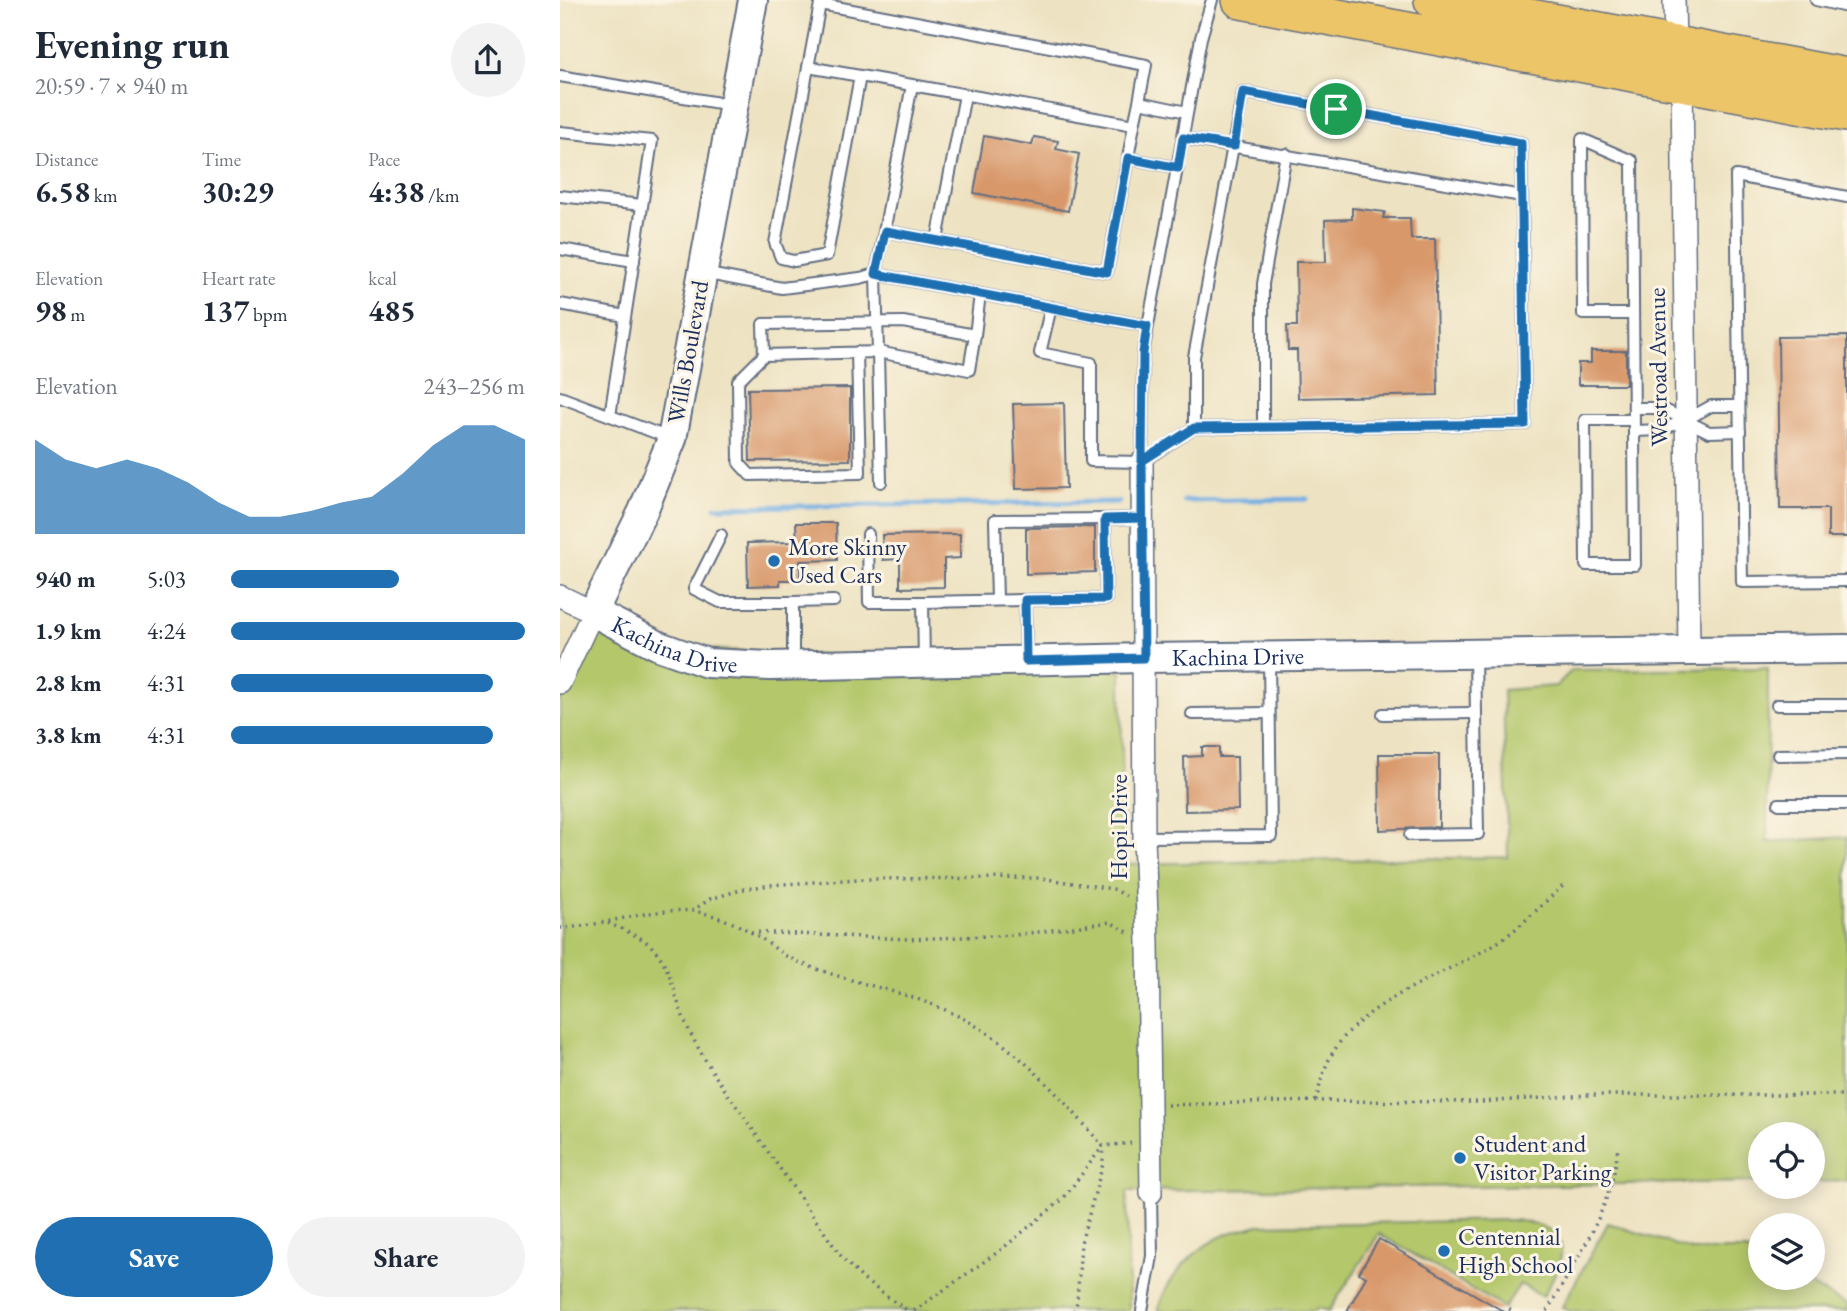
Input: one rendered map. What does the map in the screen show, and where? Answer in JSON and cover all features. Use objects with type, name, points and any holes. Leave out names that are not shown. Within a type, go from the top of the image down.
[{"type":"highway","points":[[1241,0],[1847,113]]},
{"type":"highway","points":[[1433,0],[1847,78]]},
{"type":"street","name":"Wills Boulevard","points":[[560,683],[643,511],[672,439],[753,0]]},
{"type":"street","points":[[1674,0],[1675,44]]},
{"type":"street","name":"Westroad Avenue","points":[[1682,82],[1689,651]]},
{"type":"street","name":"Hopi Drive","points":[[1142,461],[1144,837],[1151,1193]]},
{"type":"street","name":"Kachina Drive","points":[[560,596],[659,646],[707,663],[793,665],[1847,649]]},
{"type":"lane","points":[[1142,461],[1143,353],[1147,326],[1201,38],[1212,0]]},
{"type":"lane","points":[[1816,0],[1847,7]]},
{"type":"lane","points":[[860,76],[827,255],[787,261],[781,258],[775,243],[820,4],[1146,65],[1107,272],[885,231]]},
{"type":"lane","points":[[808,67],[1134,125]]},
{"type":"lane","points":[[560,76],[734,106]]},
{"type":"lane","points":[[881,482],[876,274],[912,85]]},
{"type":"lane","points":[[1051,307],[1040,353],[1091,363],[1090,461],[1142,461],[1194,428],[1525,424],[1521,143],[1243,92],[1194,357],[1194,428]]},
{"type":"lane","points":[[937,240],[965,95]]},
{"type":"lane","points":[[1139,102],[1187,111]]},
{"type":"lane","points":[[560,132],[652,141],[610,416]]},
{"type":"lane","points":[[1183,138],[1522,196]]},
{"type":"lane","points":[[1633,314],[1583,313],[1582,139],[1632,161],[1633,314],[1634,420],[1635,565],[1586,565],[1586,420],[1634,420],[1661,430],[1711,406],[1739,406]]},
{"type":"lane","points":[[1263,427],[1263,284],[1286,155]]},
{"type":"lane","points":[[1128,158],[1178,168]]},
{"type":"lane","points":[[1847,197],[1736,176],[1742,582],[1847,581]]},
{"type":"lane","points":[[560,196],[642,205]]},
{"type":"lane","points":[[560,249],[634,261]]},
{"type":"lane","points":[[703,273],[782,288],[876,274],[1147,326]]},
{"type":"lane","points":[[858,352],[860,472],[750,475],[739,463],[738,380],[764,355],[858,352],[878,352],[969,370],[980,294]]},
{"type":"lane","points":[[560,303],[625,316]]},
{"type":"lane","points":[[764,355],[763,324],[903,322],[975,335]]},
{"type":"lane","points":[[560,397],[672,439]]},
{"type":"lane","points":[[1634,420],[1661,408],[1709,432],[1740,431]]},
{"type":"lane","points":[[997,600],[995,520],[1142,518]]},
{"type":"lane","points":[[868,534],[869,602],[1106,599],[1105,519]]},
{"type":"lane","points":[[721,535],[694,589],[720,602],[834,601]]},
{"type":"lane","points":[[1025,600],[1026,661]]},
{"type":"lane","points":[[793,602],[793,665]]},
{"type":"lane","points":[[923,602],[924,662]]},
{"type":"lane","points":[[1410,835],[1478,834],[1475,654]]},
{"type":"lane","points":[[1144,837],[1270,836],[1269,656]]},
{"type":"lane","points":[[1777,705],[1847,705]]},
{"type":"lane","points":[[1192,714],[1269,713]]},
{"type":"lane","points":[[1383,714],[1476,713]]},
{"type":"lane","points":[[1778,755],[1847,754]]},
{"type":"lane","points":[[1779,804],[1847,804]]},
{"type":"lane","points":[[1142,1311],[1152,1256],[1151,1193]]},
{"type":"path","points":[[692,911],[710,899],[770,885],[950,877],[1040,878],[1079,882],[1113,889],[1146,905]]},
{"type":"path","points":[[1316,1101],[1322,1077],[1334,1050],[1354,1026],[1391,1000],[1499,941],[1563,886]]},
{"type":"path","points":[[560,928],[692,911],[729,922],[789,958],[828,973],[881,986],[983,1028],[1049,1084],[1103,1146],[1103,1164],[1081,1243],[1074,1311]]},
{"type":"path","points":[[606,922],[643,939],[661,957],[672,979],[688,1026],[722,1086],[843,1259],[864,1280],[908,1311]]},
{"type":"path","points":[[749,932],[908,939],[1015,935],[1110,922],[1148,943]]},
{"type":"path","points":[[1150,1105],[1316,1101],[1480,1102],[1588,1096],[1847,1096]]},
{"type":"path","points":[[914,1311],[1002,1249],[1063,1199],[1103,1146],[1150,1142]]},
{"type":"path","points":[[1547,1311],[1598,1219],[1616,1169],[1618,1146]]},
{"type":"green space","points":[[590,628],[661,647],[1121,671],[1123,848],[1116,849],[1125,864],[1508,857],[1503,690],[1556,686],[1572,670],[1768,668],[1767,842],[1847,837],[1847,1181],[1825,1182],[1825,1122],[1748,1122],[1748,1182],[1127,1191],[1129,1311],[560,1311],[560,698],[563,683]]},
{"type":"green space","points":[[1514,1220],[1547,1229],[1561,1244],[1561,1254],[1543,1296],[1520,1284],[1504,1308],[1379,1234],[1329,1311],[1317,1308],[1315,1311],[1158,1311],[1167,1287],[1193,1255],[1215,1239],[1259,1225]]},
{"type":"green space","points":[[1608,1223],[1691,1250],[1745,1250],[1748,1252],[1748,1290],[1819,1290],[1847,1305],[1847,1311],[1568,1311],[1562,1307]]},
{"type":"building","points":[[984,136],[1032,145],[1034,137],[1058,141],[1056,149],[1079,154],[1068,211],[974,193]]},
{"type":"building","points":[[1352,208],[1385,212],[1383,218],[1410,218],[1411,239],[1435,239],[1438,395],[1298,398],[1297,350],[1288,350],[1287,326],[1297,326],[1296,262],[1326,262],[1325,220],[1352,219]]},
{"type":"building","points":[[1847,336],[1847,537],[1828,537],[1828,509],[1780,509],[1778,337]]},
{"type":"building","points":[[1591,351],[1626,351],[1626,385],[1578,385],[1578,363],[1591,363]]},
{"type":"building","points":[[850,388],[850,460],[750,461],[748,389]]},
{"type":"building","points":[[1064,403],[1066,488],[1016,489],[1013,404]]},
{"type":"building","points":[[796,523],[836,523],[837,560],[800,561],[800,580],[780,580],[780,585],[748,586],[747,543],[797,542]]},
{"type":"building","points":[[1095,527],[1095,572],[1026,574],[1026,528]]},
{"type":"building","points":[[960,534],[960,558],[944,559],[944,587],[900,588],[900,559],[883,560],[882,535]]},
{"type":"building","points":[[1202,747],[1219,747],[1219,757],[1237,757],[1238,810],[1185,811],[1184,757],[1202,756]]},
{"type":"building","points":[[1379,754],[1439,754],[1439,827],[1380,830]]},
{"type":"building","points":[[1379,1239],[1503,1311],[1347,1311],[1366,1277],[1359,1273]]},
{"type":"waterway","points":[[1184,501],[1307,499]]},
{"type":"waterway","points":[[716,507],[1119,502]]},
{"type":"place","name":"More Skinny Used Cars","points":[[774,561]]},
{"type":"place","name":"Student and Visitor Parking","points":[[1460,1158]]},
{"type":"place","name":"Centennial High School","points":[[1444,1251]]},
{"type":"route","points":[[1336,109],[1243,92],[1234,146],[1183,138],[1178,168],[1128,158],[1107,272],[885,231],[876,274],[1147,326],[1143,353],[1142,461],[1144,658],[1026,661],[1025,600],[1106,599],[1105,519],[1142,518],[1142,461],[1194,428],[1525,424],[1521,143],[1336,109]]}]
